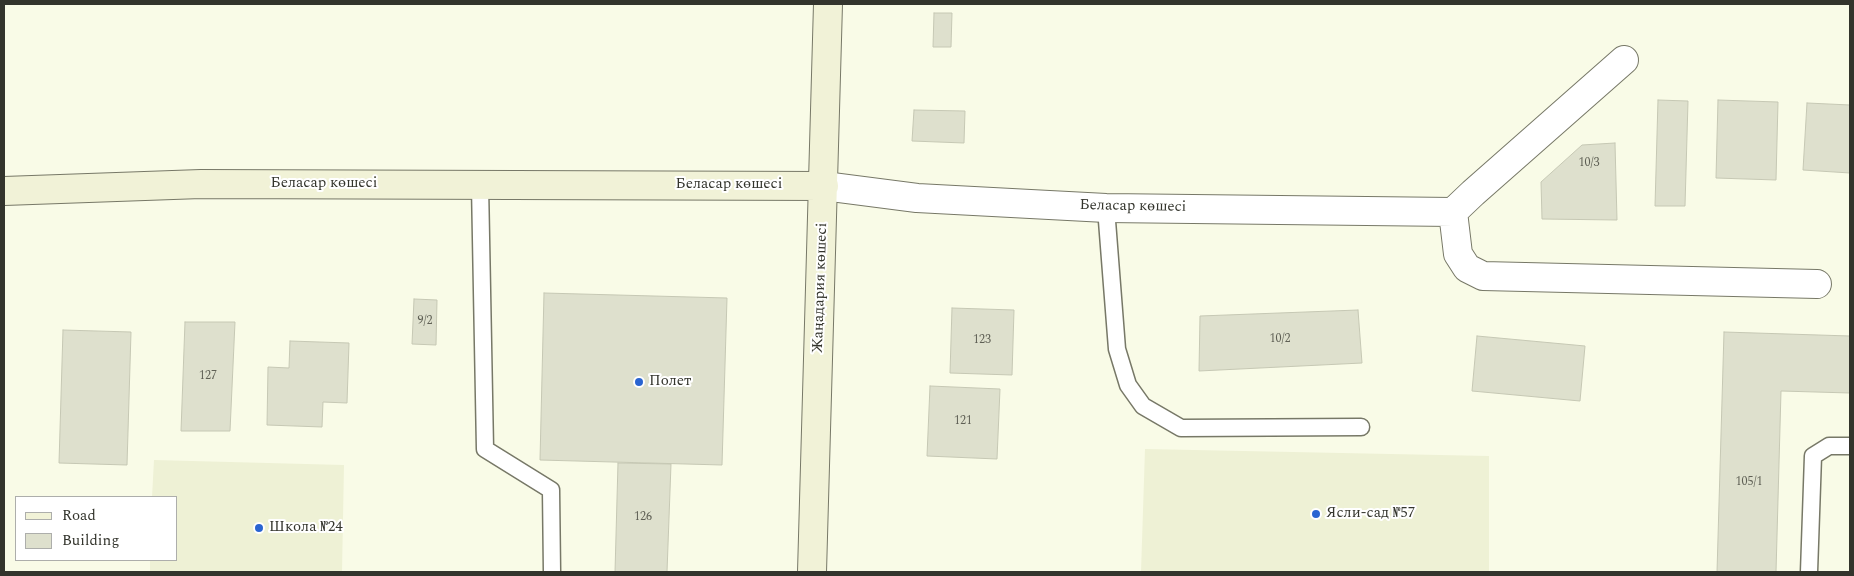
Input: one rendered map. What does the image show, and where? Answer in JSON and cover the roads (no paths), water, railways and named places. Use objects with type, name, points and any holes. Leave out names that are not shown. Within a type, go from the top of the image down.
[{"type":"street","name":"Жаңадария көшесі","points":[[812,572],[828,4]]},
{"type":"street","points":[[1624,60],[1453,212],[1458,254],[1467,268],[1483,276],[1817,284]]},
{"type":"street","name":"Беласар көшесі","points":[[4,191],[201,184],[824,186],[918,198],[1106,208],[1453,212]]},
{"type":"lane","points":[[480,185],[486,449],[551,490],[552,572]]},
{"type":"lane","points":[[1106,208],[1116,349],[1128,385],[1143,406],[1181,428],[1360,428]]},
{"type":"lane","points":[[1809,572],[1813,456],[1829,446],[1850,446]]},
{"type":"place","name":"Полет","points":[[639,382]]},
{"type":"place","name":"Ясли-сад №57","points":[[1316,514]]},
{"type":"place","name":"Школа №24","points":[[259,528]]}]
